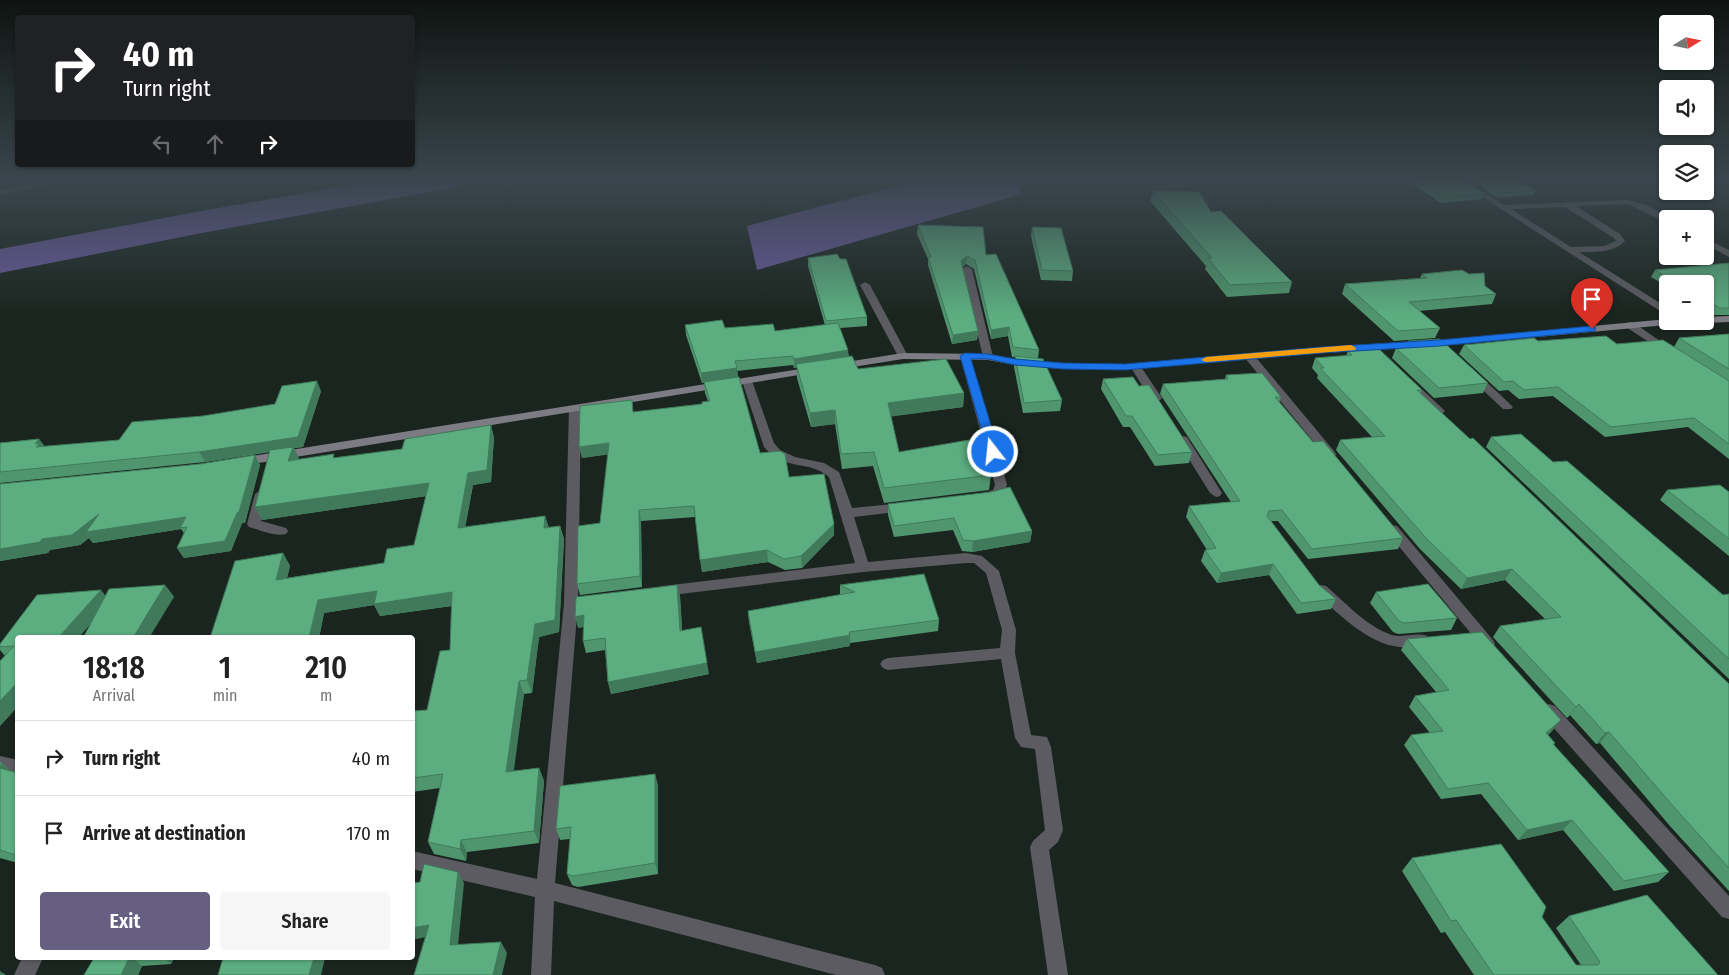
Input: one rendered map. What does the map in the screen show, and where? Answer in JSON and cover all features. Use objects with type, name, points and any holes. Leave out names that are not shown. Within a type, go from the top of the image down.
[{"type":"main road","points":[[1714,320],[1729,319]]},
{"type":"main road","points":[[233,463],[269,462],[575,408],[903,356],[988,357],[1015,362],[1063,366],[1136,366],[1439,343],[1659,323]]},
{"type":"street","points":[[1530,224],[1659,307]]},
{"type":"street","points":[[1569,250],[1617,246],[1621,241],[1617,236],[1599,224]]},
{"type":"street","points":[[1714,246],[1729,254]]},
{"type":"street","points":[[967,269],[988,357]]},
{"type":"street","points":[[865,285],[903,356]]},
{"type":"street","points":[[1630,325],[1680,357]]},
{"type":"street","points":[[1439,343],[1452,356]]},
{"type":"street","points":[[1372,347],[1386,361]]},
{"type":"street","points":[[965,356],[1001,485],[999,492],[990,497],[971,499]]},
{"type":"street","points":[[1249,356],[1342,469]]},
{"type":"street","points":[[1136,366],[1161,405]]},
{"type":"street","points":[[1466,368],[1507,407]]},
{"type":"street","points":[[1401,374],[1451,423]]},
{"type":"street","points":[[747,381],[768,444],[773,452],[783,459],[830,469],[835,475],[863,567]]},
{"type":"street","points":[[541,975],[545,890],[571,603],[575,408]]},
{"type":"street","points":[[1176,429],[1216,493]]},
{"type":"street","points":[[263,485],[254,523],[258,526],[281,531]]},
{"type":"street","points":[[848,513],[914,506]]},
{"type":"street","points":[[1380,514],[1499,656]]},
{"type":"street","points":[[649,593],[863,567],[966,558],[977,559],[985,563],[992,571],[1009,630],[1007,654],[1023,740],[1027,742],[1040,742],[1043,748],[1054,830],[1052,836],[1038,847],[1058,975]]},
{"type":"street","points":[[1310,575],[1321,590],[1361,624],[1382,636],[1398,642],[1434,638]]},
{"type":"street","points":[[571,603],[591,600]]},
{"type":"street","points":[[1461,636],[1479,634]]},
{"type":"street","points":[[888,664],[1007,654]]},
{"type":"street","points":[[1538,700],[1729,910]]},
{"type":"street","points":[[0,763],[15,766]]},
{"type":"street","points":[[415,861],[545,890],[875,975]]},
{"type":"street","points":[[24,975],[32,960]]},
{"type":"shaded area","points":[[753,224],[916,224],[757,270],[747,226]]},
{"type":"building","points":[[1182,224],[1234,224],[1292,282],[1230,285],[1208,258],[1212,258]]},
{"type":"building","points":[[918,225],[983,227],[986,255],[996,254],[1039,350],[1013,347],[1009,327],[991,330],[975,260],[967,256],[961,261],[978,331],[953,335],[928,257],[931,257]]},
{"type":"building","points":[[1032,227],[1061,228],[1073,271],[1042,270]]},
{"type":"building","points":[[837,254],[840,259],[846,259],[867,317],[826,321],[808,258]]},
{"type":"building","points":[[1729,263],[1729,308],[1720,308],[1714,304],[1714,275],[1663,275],[1655,270],[1714,265]]},
{"type":"building","points":[[1462,270],[1469,274],[1484,273],[1485,286],[1496,294],[1409,302],[1440,328],[1398,331],[1345,284],[1427,278],[1422,274]]},
{"type":"building","points":[[722,320],[725,328],[773,324],[775,331],[838,323],[848,350],[794,359],[793,356],[735,361],[737,368],[701,373],[685,325]]},
{"type":"building","points":[[1729,334],[1729,369],[1679,338]]},
{"type":"building","points":[[1606,336],[1617,344],[1663,340],[1729,381],[1729,444],[1694,418],[1611,427],[1558,387],[1524,390],[1513,381],[1504,382],[1464,345],[1534,338],[1538,341]]},
{"type":"building","points":[[1440,339],[1488,383],[1439,388],[1396,348],[1415,347],[1408,341]]},
{"type":"building","points":[[1379,349],[1422,390],[1417,390],[1470,439],[1473,438],[1729,684],[1729,868],[1609,732],[1605,733],[1579,704],[1576,707],[1500,626],[1561,617],[1512,569],[1467,578],[1426,538],[1340,440],[1385,436],[1320,368],[1324,368],[1315,358],[1352,355],[1348,351]]},
{"type":"building","points":[[852,356],[858,369],[946,359],[964,393],[888,403],[899,452],[969,440],[991,475],[884,488],[874,452],[841,454],[835,410],[810,413],[796,364]]},
{"type":"building","points":[[1015,356],[1043,359],[1062,400],[1024,403]]},
{"type":"building","points":[[1262,373],[1281,397],[1275,397],[1313,442],[1323,441],[1403,538],[1312,549],[1282,510],[1269,511],[1267,516],[1319,585],[1336,599],[1301,603],[1273,564],[1221,573],[1205,550],[1216,548],[1189,506],[1240,501],[1163,384],[1228,379],[1226,375]]},
{"type":"building","points":[[739,377],[760,453],[780,451],[785,454],[789,477],[824,474],[834,524],[801,556],[784,559],[767,550],[700,560],[694,506],[639,510],[640,576],[577,584],[578,526],[600,523],[609,443],[579,447],[580,406],[632,400],[633,412],[702,404],[702,402],[710,401],[704,382]]},
{"type":"building","points":[[1133,377],[1139,386],[1149,385],[1192,452],[1158,455],[1132,416],[1126,416],[1103,379]]},
{"type":"building","points":[[317,381],[298,437],[199,452],[0,472],[0,443],[39,439],[35,444],[40,443],[36,447],[119,440],[132,422],[203,416],[275,404],[282,386]]},
{"type":"building","points":[[491,425],[487,470],[468,473],[458,528],[545,516],[544,528],[560,526],[555,620],[535,624],[527,680],[519,681],[506,772],[539,768],[534,831],[461,840],[460,849],[428,842],[443,774],[415,778],[415,711],[427,710],[440,651],[450,650],[452,592],[374,604],[377,591],[318,600],[310,635],[211,635],[235,561],[283,553],[276,580],[384,563],[387,549],[414,545],[429,483],[255,507],[270,450],[293,447],[288,461],[334,454],[333,458],[402,449],[405,439]]},
{"type":"building","points":[[1521,434],[1553,462],[1567,461],[1723,595],[1729,594],[1729,659],[1491,437]]},
{"type":"building","points":[[255,455],[239,512],[225,541],[177,548],[187,527],[180,528],[186,517],[86,532],[99,514],[72,535],[42,539],[40,542],[0,549],[0,484],[200,464]]},
{"type":"building","points":[[1720,485],[1729,492],[1729,539],[1667,490]]},
{"type":"building","points":[[1010,487],[1032,531],[973,541],[963,540],[954,518],[894,526],[888,504],[991,492]]},
{"type":"building","points":[[924,574],[939,620],[849,632],[850,635],[755,652],[748,611],[855,592],[840,585]]},
{"type":"building","points":[[1428,584],[1457,618],[1404,623],[1399,621],[1376,592]]},
{"type":"building","points":[[165,585],[135,635],[85,635],[109,589]]},
{"type":"building","points":[[677,585],[680,631],[701,627],[707,663],[608,682],[605,638],[583,641],[584,615],[575,617],[576,597]]},
{"type":"building","points":[[101,590],[61,635],[15,635],[15,685],[0,701],[0,661],[14,646],[0,647],[0,644],[37,595]]},
{"type":"building","points":[[1482,632],[1561,720],[1546,733],[1555,743],[1553,744],[1669,872],[1624,881],[1572,820],[1527,830],[1488,783],[1448,789],[1411,735],[1443,731],[1415,696],[1449,690],[1407,639]]},
{"type":"building","points":[[0,768],[15,772],[15,855],[0,850]]},
{"type":"building","points":[[655,774],[655,863],[573,876],[567,874],[571,827],[556,829],[560,786]]},
{"type":"building","points":[[1501,844],[1546,907],[1542,917],[1576,965],[1598,965],[1600,962],[1569,916],[1647,895],[1718,975],[1494,975],[1456,920],[1451,921],[1412,858]]},
{"type":"building","points":[[424,864],[458,872],[450,945],[501,942],[493,975],[414,975],[429,925],[415,927],[415,883],[420,882]]},
{"type":"building","points":[[93,960],[128,960],[121,975],[84,975]]},
{"type":"building","points":[[222,960],[313,960],[309,975],[218,975]]},
{"type":"waterway","points":[[0,261],[189,224]]},
{"type":"slow traffic","points":[[1206,360],[1351,348]]},
{"type":"route","points":[[993,452],[965,356],[1063,366],[1125,367],[1322,350],[1439,343],[1592,329]]}]
